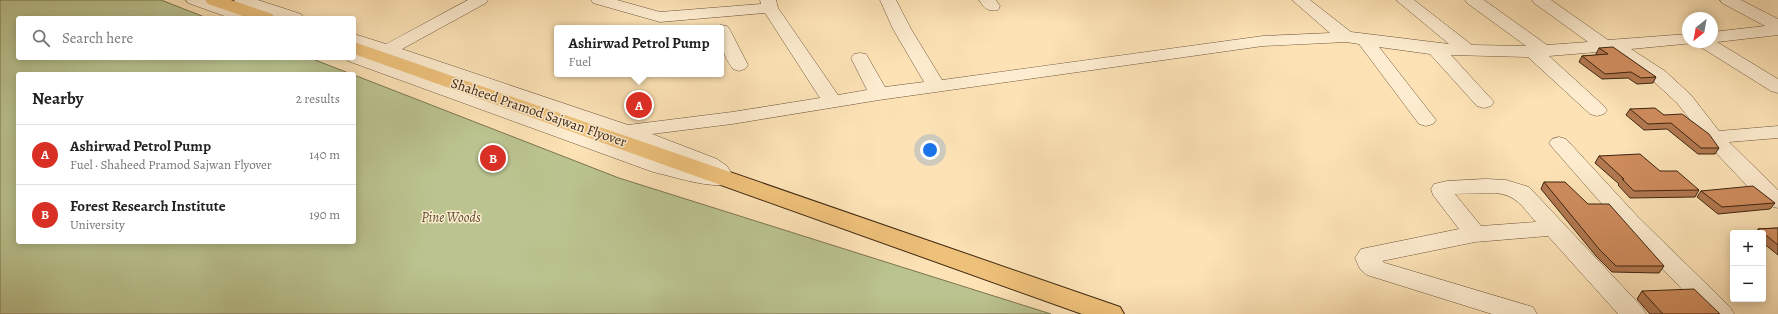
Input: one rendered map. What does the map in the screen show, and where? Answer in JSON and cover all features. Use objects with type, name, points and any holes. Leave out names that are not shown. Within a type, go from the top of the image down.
[{"type":"main road","points":[[214,0],[260,16]]},
{"type":"main road","name":"Shaheed Pramod Sajwan Flyover","points":[[356,49],[586,128],[724,179],[1111,314]]},
{"type":"street","points":[[194,0],[240,16]]},
{"type":"street","points":[[242,0],[289,16]]},
{"type":"street","points":[[386,51],[480,0]]},
{"type":"street","points":[[599,0],[652,15],[668,22],[718,24],[769,4],[834,102]]},
{"type":"street","points":[[667,0],[668,22]]},
{"type":"street","points":[[888,0],[902,29],[936,86]]},
{"type":"street","points":[[1300,0],[1346,37]]},
{"type":"street","points":[[1404,0],[1470,51]]},
{"type":"street","points":[[1473,0],[1539,52],[1597,110]]},
{"type":"street","points":[[1540,0],[1610,47],[1658,75],[1684,99],[1725,151],[1778,201]]},
{"type":"street","points":[[1728,0],[1778,26]]},
{"type":"street","points":[[1718,36],[1778,30]]},
{"type":"street","points":[[724,36],[739,65]]},
{"type":"street","points":[[624,132],[732,118],[879,94],[1263,41],[1346,37],[1436,49],[1539,52],[1682,40]]},
{"type":"street","points":[[356,40],[595,120],[710,164],[720,171],[724,179]]},
{"type":"street","points":[[1365,40],[1426,120]]},
{"type":"street","points":[[1715,48],[1778,87]]},
{"type":"street","points":[[1436,49],[1484,102]]},
{"type":"street","points":[[356,58],[661,167],[698,176],[724,179]]},
{"type":"street","points":[[860,58],[879,94]]},
{"type":"street","points":[[1715,137],[1778,132]]},
{"type":"street","points":[[1559,143],[1630,222],[1721,314]]},
{"type":"street","points":[[1475,234],[1444,195],[1442,189],[1512,187],[1521,192],[1633,314]]},
{"type":"street","points":[[1512,312],[1376,268],[1369,263],[1367,258],[1369,255],[1475,234],[1555,228]]},
{"type":"green space","name":"Pine Woods","points":[[0,0],[161,0],[202,16],[16,16],[16,60],[315,60],[346,72],[16,72],[16,244],[356,244],[356,76],[619,178],[1051,314],[0,314]]},
{"type":"building","points":[[1613,47],[1656,77],[1641,78],[1631,72],[1605,74],[1582,56],[1608,54],[1599,48]]},
{"type":"building","points":[[1655,108],[1664,115],[1682,114],[1709,134],[1719,148],[1701,148],[1671,123],[1648,124],[1630,109]]},
{"type":"building","points":[[1640,154],[1660,171],[1677,171],[1699,190],[1634,191],[1622,179],[1624,179],[1599,156]]},
{"type":"building","points":[[1544,182],[1565,182],[1588,204],[1609,204],[1664,266],[1616,266],[1599,249]]},
{"type":"building","points":[[1753,186],[1775,203],[1722,207],[1701,191]]},
{"type":"building","points":[[1778,228],[1778,245],[1766,235],[1766,230],[1758,229]]},
{"type":"building","points":[[1694,289],[1720,314],[1663,314],[1642,291]]},
{"type":"place","name":"Ashirwad Petrol Pump","points":[[639,105]]},
{"type":"place","name":"Forest Research Institute","points":[[493,158]]}]
